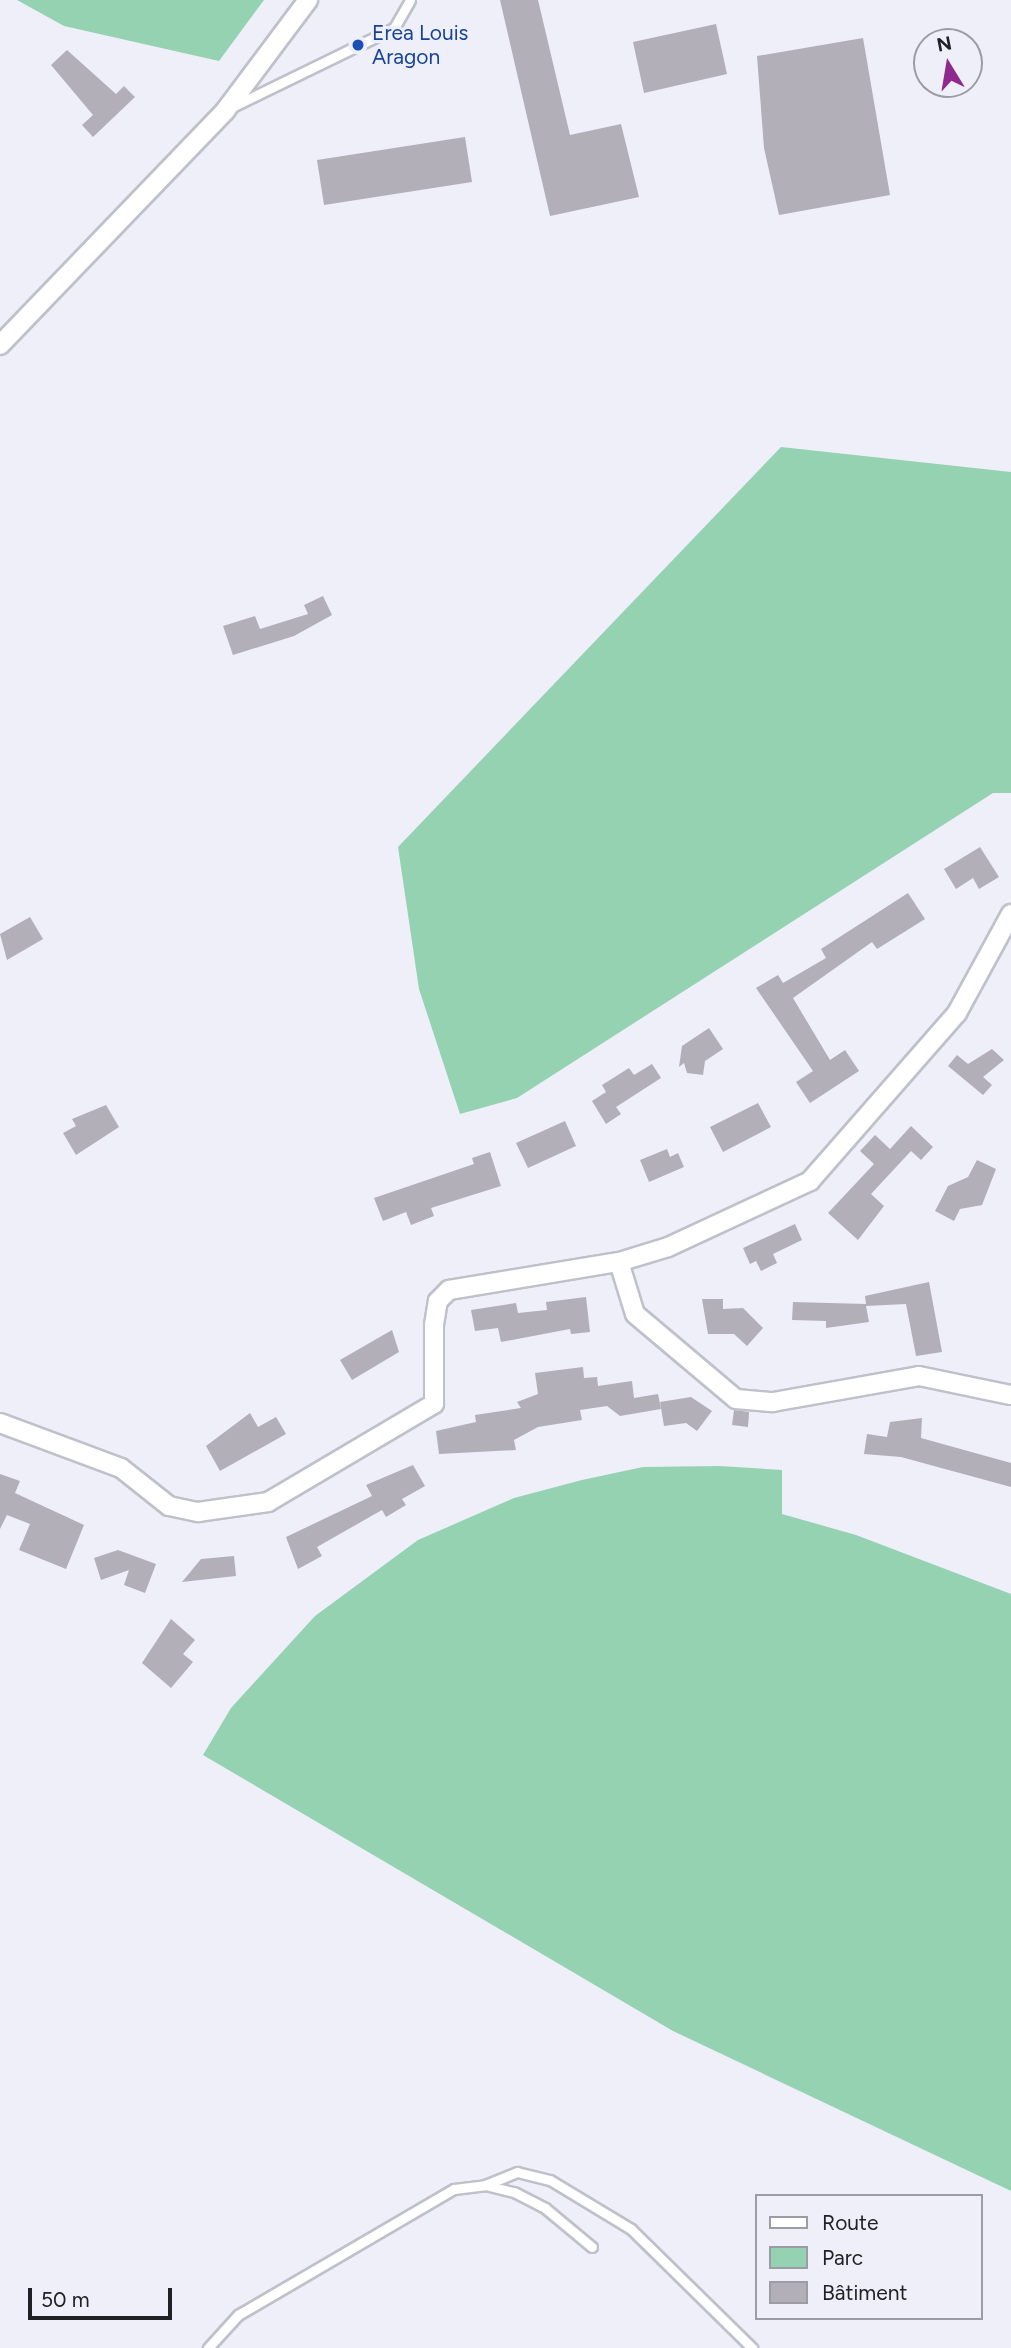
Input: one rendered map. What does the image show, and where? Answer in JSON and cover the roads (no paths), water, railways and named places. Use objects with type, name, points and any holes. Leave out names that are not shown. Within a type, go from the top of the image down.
[{"type":"street","points":[[0,345],[225,111],[308,0]]},
{"type":"street","points":[[0,1423],[121,1468],[169,1506],[198,1512],[268,1502],[434,1404],[434,1325],[438,1301],[449,1290],[619,1262],[668,1247],[810,1181],[957,1013],[1011,914]]},
{"type":"street","points":[[619,1262],[635,1314],[736,1399],[773,1402],[919,1376],[1011,1395]]},
{"type":"lane","points":[[225,111],[394,27],[410,0]]},
{"type":"lane","points":[[208,2348],[238,2315],[423,2204],[454,2189],[485,2185],[517,2172],[550,2180],[631,2229],[752,2348]]},
{"type":"lane","points":[[485,2185],[545,2208],[592,2247]]},
{"type":"place","name":"Erea Louis Aragon","points":[[358,45]]}]
